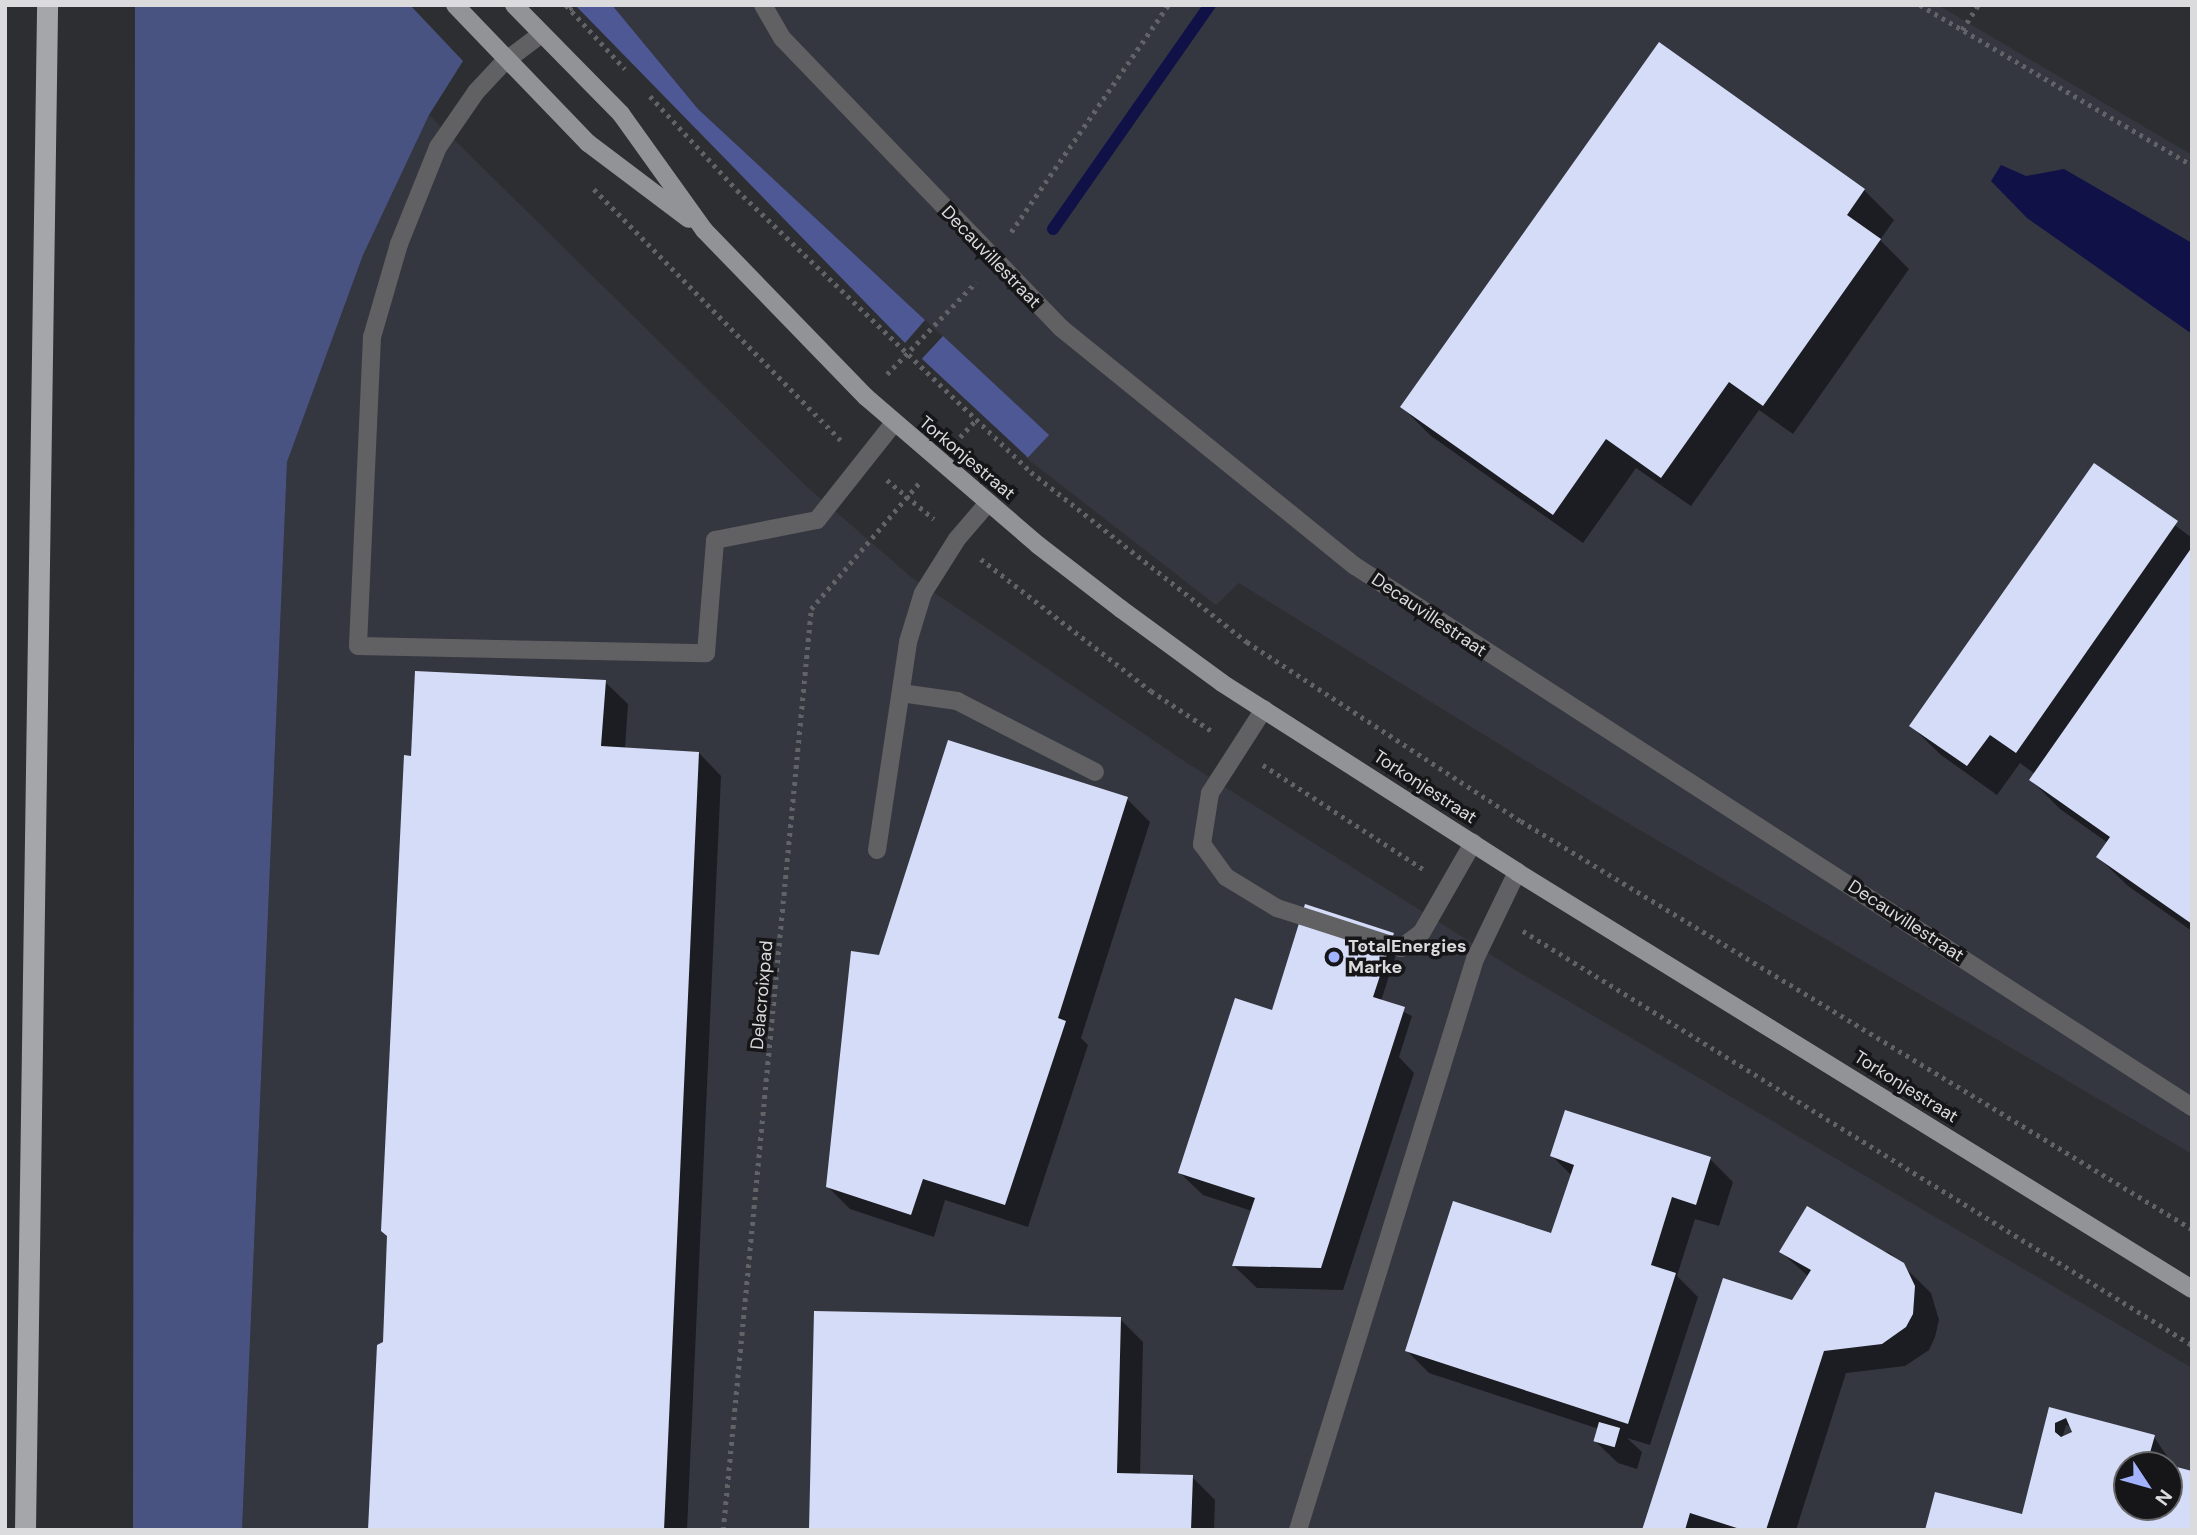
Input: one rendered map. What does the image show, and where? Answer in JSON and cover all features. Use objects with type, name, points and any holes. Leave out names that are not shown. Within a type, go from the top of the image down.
[{"type":"highway","points":[[25,1530],[47,5]]},
{"type":"main road","name":"Torkonjestraat","points":[[455,5],[504,62],[588,143],[704,230]]},
{"type":"main road","name":"Torkonjestraat","points":[[514,5],[540,35],[621,114],[704,230],[893,424],[1121,609],[1264,709],[1517,872],[2192,1289]]},
{"type":"street","name":"Decauvillestraat","points":[[763,5],[783,39],[1061,328],[1355,566],[2192,1107]]},
{"type":"street","points":[[540,35],[504,62],[476,92],[438,147],[399,244],[372,337],[358,646],[706,653],[715,540],[779,531],[817,520],[893,424]]},
{"type":"street","points":[[877,849],[908,642],[923,593],[957,539],[988,503]]},
{"type":"street","points":[[901,693],[957,701],[1095,772]]},
{"type":"street","points":[[1264,709],[1210,793],[1202,844],[1226,877],[1277,908],[1401,948],[1422,932],[1473,843]]},
{"type":"street","points":[[1298,1530],[1475,959],[1494,914],[1517,872]]},
{"type":"path","points":[[567,7],[577,5]]},
{"type":"path","points":[[992,258],[1168,5]]},
{"type":"path","points":[[1920,5],[2192,165]]},
{"type":"path","points":[[1962,30],[1978,5]]},
{"type":"path","points":[[567,7],[635,79]]},
{"type":"path","points":[[644,89],[737,190],[1031,472],[1151,570],[1247,642],[1521,821],[2192,1229]]},
{"type":"path","points":[[585,180],[671,272],[864,461],[957,539],[1152,691],[1448,885]]},
{"type":"path","points":[[906,354],[965,293]]},
{"type":"path","name":"Delacroixpad","points":[[723,1530],[811,609],[906,496]]},
{"type":"path","points":[[1494,914],[2192,1345]]},
{"type":"shaded area","points":[[135,5],[410,5],[463,61],[429,115],[363,255],[287,462],[242,1530],[133,1530]]},
{"type":"shaded area","points":[[575,5],[612,5],[698,109],[925,320],[905,343]]},
{"type":"shaded area","points":[[612,5],[1938,5],[2192,155],[2192,1154],[1604,809],[1239,583],[1216,605],[1025,457],[1048,434],[698,109]]},
{"type":"shaded area","points":[[429,115],[806,486],[911,577],[1187,763],[1507,965],[2192,1368],[2192,1530],[242,1530],[287,462],[363,255]]},
{"type":"shaded area","points":[[2001,165],[2026,176],[2064,169],[2192,243],[2192,334],[2027,218],[1991,181]]},
{"type":"shaded area","points":[[943,336],[1049,435],[1028,458],[922,359]]},
{"type":"building","points":[[1659,42],[1865,189],[1847,215],[1881,239],[1763,406],[1729,382],[1661,478],[1606,439],[1553,515],[1400,407]]},
{"type":"building","points":[[2094,463],[2178,521],[2016,753],[1990,735],[1967,766],[1909,726]]},
{"type":"building","points":[[2192,547],[2192,924],[2096,857],[2110,837],[2029,780]]},
{"type":"building","points":[[415,671],[606,680],[601,746],[699,752],[664,1530],[368,1530],[377,1345],[383,1342],[387,1236],[381,1231],[404,755],[411,756]]},
{"type":"building","points":[[948,740],[1128,797],[1058,1018],[1066,1021],[1005,1205],[923,1179],[911,1215],[826,1187],[851,951],[879,955]]},
{"type":"building","points":[[1305,904],[1394,933],[1373,997],[1405,1007],[1321,1268],[1232,1266],[1255,1198],[1178,1173],[1235,998],[1272,1010]]},
{"type":"building","points":[[1565,1110],[1711,1157],[1696,1205],[1672,1197],[1651,1265],[1676,1273],[1628,1424],[1405,1351],[1453,1201],[1551,1233],[1574,1165],[1550,1156]]},
{"type":"building","points":[[1807,1206],[1904,1263],[1915,1286],[1913,1314],[1906,1327],[1882,1344],[1824,1351],[1766,1530],[1743,1530],[1690,1513],[1685,1530],[1642,1530],[1723,1278],[1792,1300],[1811,1270],[1779,1252]]},
{"type":"building","points":[[814,1311],[1121,1317],[1117,1473],[1193,1475],[1191,1530],[809,1530]]},
{"type":"building","points":[[2049,1407],[2155,1435],[2151,1451],[2113,1451],[2113,1521],[2183,1521],[2183,1469],[2192,1471],[2192,1530],[1925,1530],[1935,1492],[2022,1514]],"holes":[[[2066,1418],[2072,1432],[2061,1437],[2055,1432],[2055,1423]]]},
{"type":"building","points":[[1599,1422],[1620,1428],[1615,1447],[1593,1441]]},
{"type":"waterway","points":[[1053,229],[1210,5]]},
{"type":"place","name":"TotalEnergies Marke","points":[[1334,957]]}]
